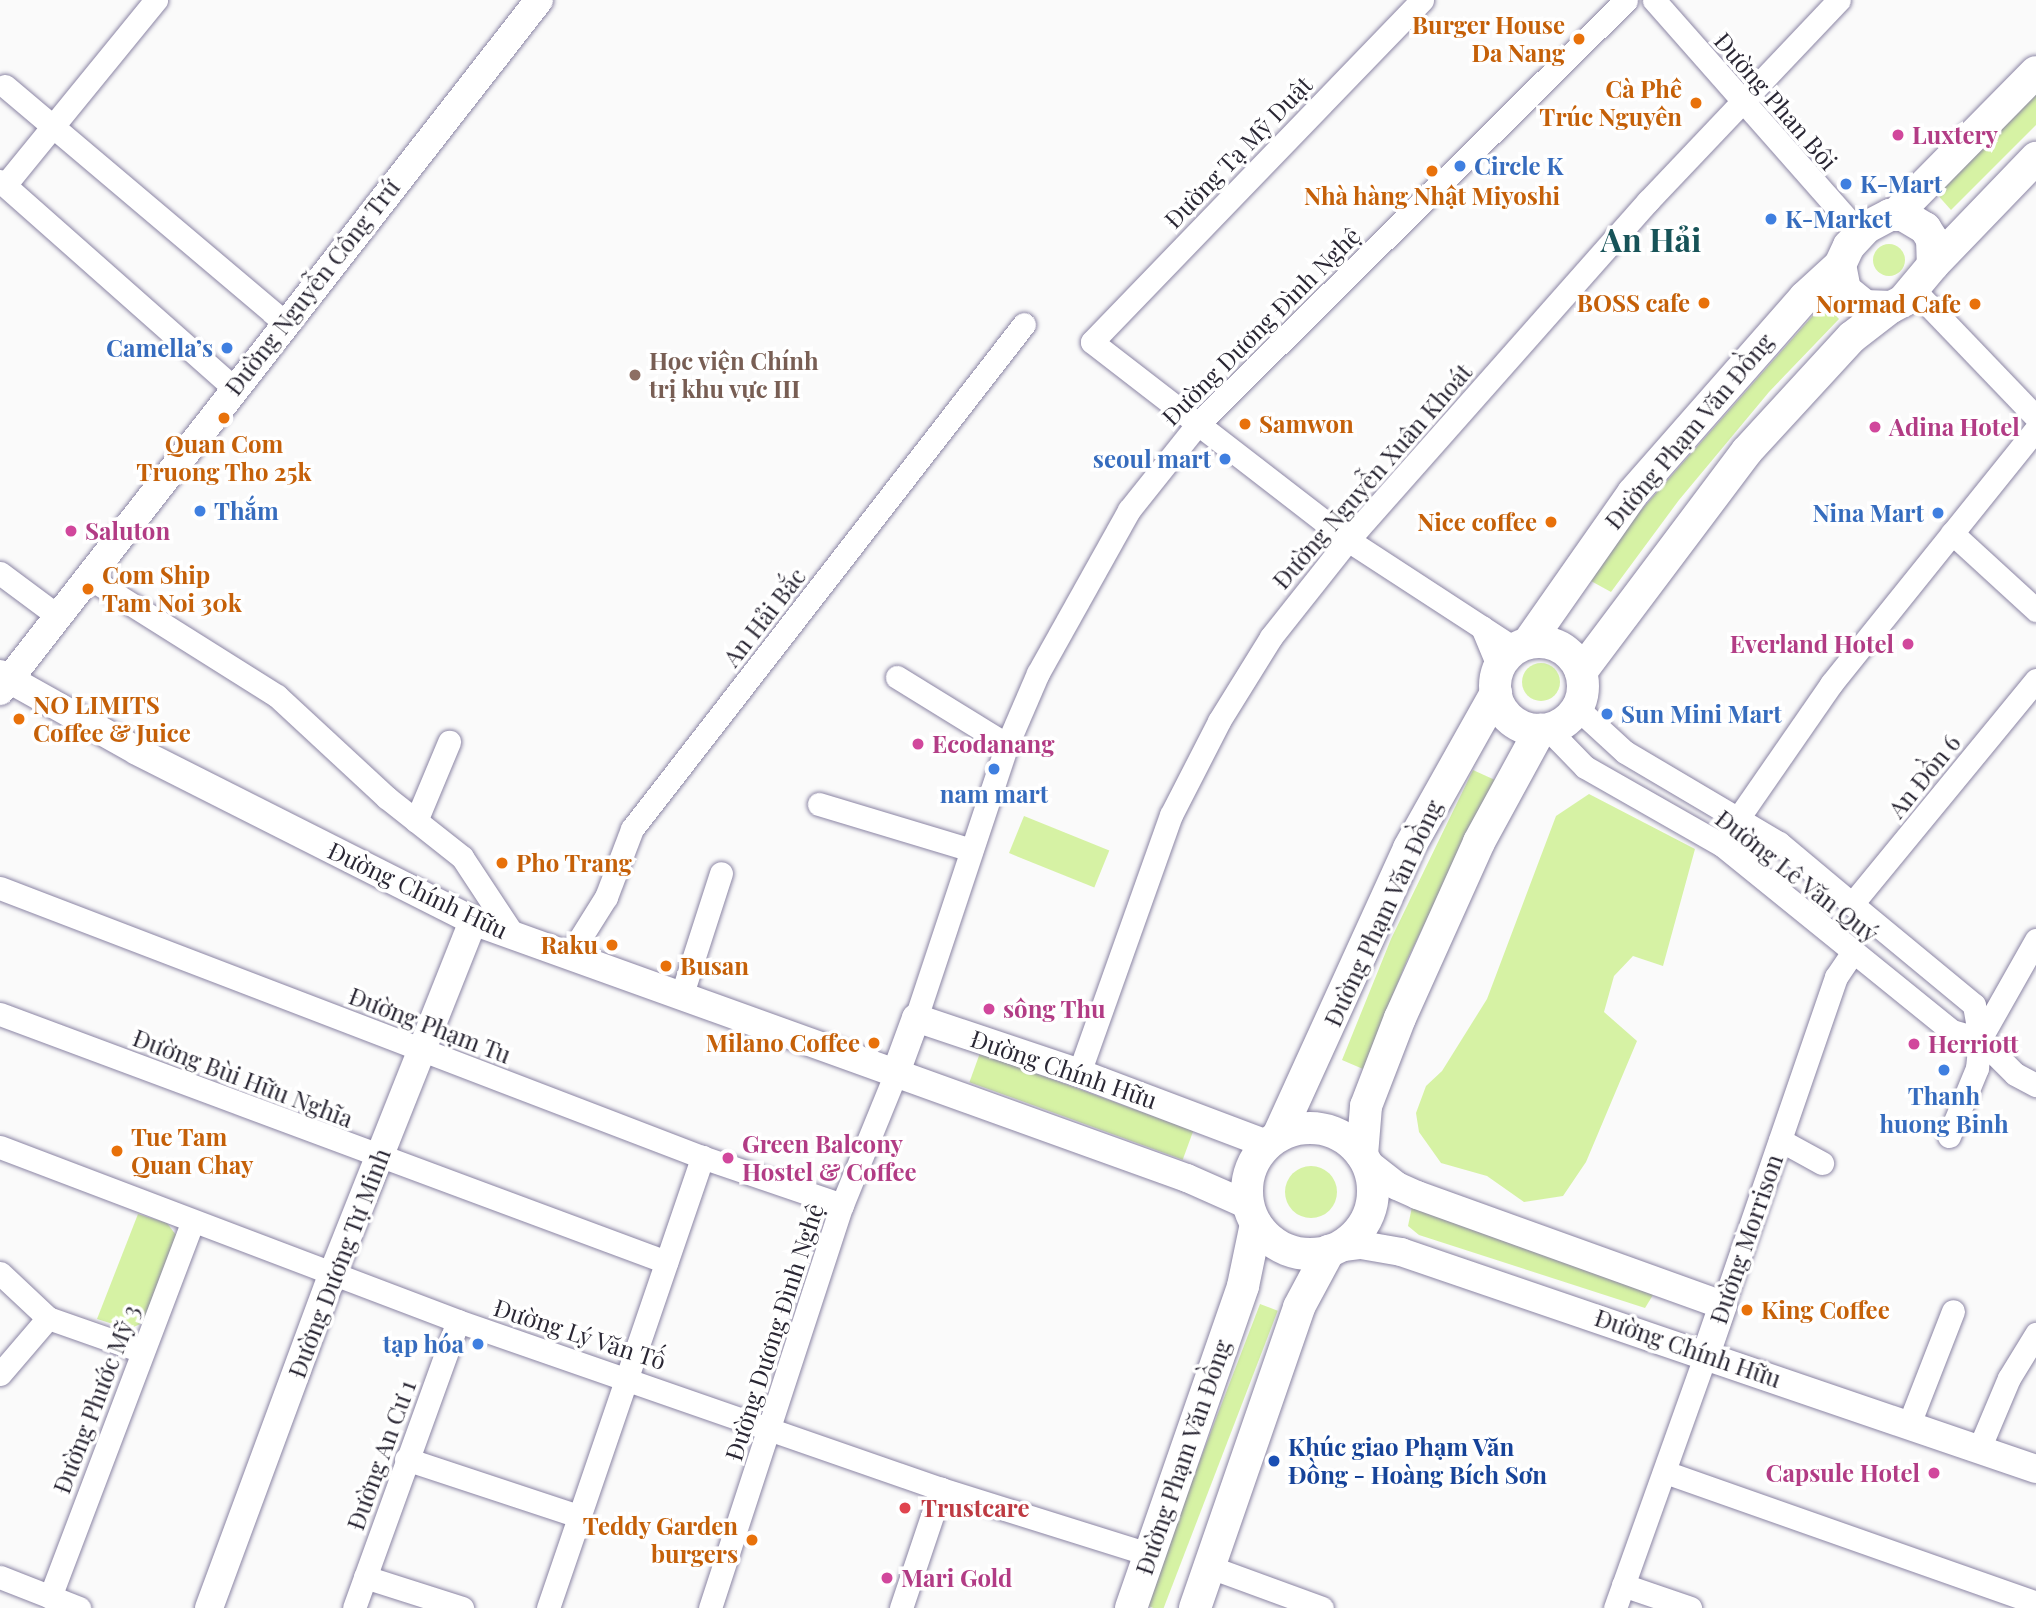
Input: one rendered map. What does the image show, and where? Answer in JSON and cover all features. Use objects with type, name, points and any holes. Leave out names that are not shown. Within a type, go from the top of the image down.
[{"type":"main road","points":[[1903,299],[1865,306],[1854,300],[1841,278],[1840,265],[1860,234],[1877,219],[1896,214],[2036,72]]},
{"type":"main road","points":[[1580,672],[1747,451],[1852,337],[1903,299],[2036,158]]},
{"type":"main road","points":[[1896,214],[1925,228],[1932,239],[1933,265]]},
{"type":"main road","name":"Đường Phạm Văn Đồng","points":[[1273,1140],[1409,848],[1509,663],[1633,493],[1805,297],[1840,265]]},
{"type":"main road","points":[[1195,1608],[1300,1307],[1332,1250],[1362,1226],[1370,1211],[1373,1194],[1364,1158],[1366,1106],[1399,1018],[1467,866],[1544,729],[1577,708],[1583,684],[1580,672],[1560,647],[1509,663],[1511,720],[1544,729]]},
{"type":"main road","points":[[1332,1250],[1312,1254],[1280,1247],[1252,1215],[1250,1172],[1273,1140],[1308,1127],[1338,1134],[1364,1158]]},
{"type":"main road","name":"Đường Phạm Văn Đồng","points":[[1131,1608],[1245,1279],[1252,1215]]},
{"type":"street","points":[[156,0],[53,126],[2,183],[233,387]]},
{"type":"street","name":"Đường Dương Đình Nghệ","points":[[916,1018],[1007,745],[1043,662],[1129,510],[1196,426],[1626,0]]},
{"type":"street","name":"Đường Phan Bôi","points":[[1654,0],[1739,101],[1860,234]]},
{"type":"street","name":"Đường Nguyễn Xuân Khoát","points":[[1079,1073],[1171,815],[1219,721],[1271,637],[1348,540],[1739,101],[1839,0]]},
{"type":"street","name":"Đường Nguyễn Công Trứ","points":[[3,681],[58,616],[535,1]]},
{"type":"street","name":"Đường Tạ Mỹ Duật","points":[[1196,426],[1092,342],[1410,4]]},
{"type":"street","points":[[5,86],[284,322]]},
{"type":"street","points":[[1903,299],[2036,417]]},
{"type":"street","name":"An Hải Bắc","points":[[569,956],[606,897],[632,829],[1024,324]]},
{"type":"street","points":[[1196,426],[1348,540],[1482,627],[1509,663]]},
{"type":"street","points":[[1722,845],[1736,818],[1831,684],[2036,429]]},
{"type":"street","points":[[1952,533],[2036,610]]},
{"type":"street","points":[[0,573],[58,616]]},
{"type":"street","points":[[88,576],[277,696],[416,821],[462,857],[514,936]]},
{"type":"street","points":[[897,677],[1007,745]]},
{"type":"street","name":"An Đồn 6","points":[[1852,904],[2036,680]]},
{"type":"street","name":"Đường Chính Hữu","points":[[3,681],[136,751],[473,920],[895,1075],[1187,1178],[1252,1215]]},
{"type":"street","name":"Đường Lê Văn Quý","points":[[1577,708],[1625,752],[1779,844],[1852,904],[1974,1005],[1980,1040]]},
{"type":"street","name":"Đường Lê Văn Quý","points":[[1544,729],[1568,753],[1608,783],[1722,845],[1952,1031],[1980,1040],[2015,1074],[2036,1085]]},
{"type":"street","points":[[416,821],[449,741]]},
{"type":"street","points":[[818,804],[971,850]]},
{"type":"street","points":[[681,997],[721,873]]},
{"type":"street","name":"Đường Phạm Tu","points":[[0,888],[702,1157],[842,1205]]},
{"type":"street","name":"Đường Dương Tự Minh","points":[[209,1608],[333,1273],[473,920]]},
{"type":"street","points":[[1949,1136],[1977,1068],[1980,1040],[2036,940]]},
{"type":"street","name":"Đường Morrison","points":[[1615,1608],[1665,1472],[1836,977],[1853,952]]},
{"type":"street","name":"Đường Bùi Hữu Nghĩa","points":[[0,1014],[379,1158],[666,1262]]},
{"type":"street","points":[[895,1075],[916,1018]]},
{"type":"street","name":"Đường Chính Hữu","points":[[916,1018],[1273,1140]]},
{"type":"street","name":"Đường Dương Đình Nghệ","points":[[710,1608],[772,1427],[842,1205],[895,1075]]},
{"type":"street","points":[[1780,1140],[1822,1163]]},
{"type":"street","name":"Đường Lý Văn Tố","points":[[3,1153],[458,1321],[627,1376],[941,1489],[1149,1554]]},
{"type":"street","points":[[548,1608],[702,1157]]},
{"type":"street","points":[[1364,1158],[1391,1182],[1417,1195],[1723,1305]]},
{"type":"street","name":"Đường Phước Mỹ 3","points":[[50,1597],[193,1221]]},
{"type":"street","name":"Đường Chính Hữu","points":[[1332,1250],[1361,1245],[1401,1252],[1706,1354],[2036,1469]]},
{"type":"street","points":[[0,1273],[48,1318],[142,1351]]},
{"type":"street","points":[[1909,1424],[1953,1311]]},
{"type":"street","points":[[0,1374],[48,1318]]},
{"type":"street","name":"Đường An Cư 1","points":[[354,1608],[458,1321]]},
{"type":"street","points":[[1979,1450],[2009,1378],[2036,1334]]},
{"type":"street","points":[[406,1459],[578,1516]]},
{"type":"street","points":[[1665,1472],[2036,1603]]},
{"type":"street","points":[[901,1608],[941,1489]]},
{"type":"street","points":[[1210,1567],[1322,1608]]},
{"type":"street","points":[[0,1577],[79,1608]]},
{"type":"street","points":[[365,1577],[462,1608]]},
{"type":"street","points":[[1623,1585],[1690,1608]]},
{"type":"green space","points":[[2036,92],[2036,125],[1951,210],[1935,192]]},
{"type":"green space","points":[[1889,244],[1900,249],[1905,260],[1900,271],[1889,276],[1878,271],[1873,260],[1878,249]]},
{"type":"green space","points":[[1824,303],[1839,319],[1769,392],[1679,500],[1611,592],[1591,581],[1636,516]]},
{"type":"green space","points":[[1541,663],[1555,668],[1560,682],[1555,696],[1541,701],[1527,696],[1522,682],[1527,668]]},
{"type":"green space","points":[[1473,770],[1495,780],[1407,960],[1363,1069],[1342,1060],[1391,939]]},
{"type":"green space","points":[[1589,794],[1695,849],[1663,966],[1633,956],[1614,976],[1604,1012],[1637,1041],[1586,1162],[1563,1196],[1524,1202],[1487,1176],[1441,1163],[1419,1132],[1416,1113],[1426,1086],[1442,1071],[1487,999],[1556,816]]},
{"type":"green space","points":[[1024,816],[1109,850],[1094,888],[1009,853]]},
{"type":"green space","points":[[980,1053],[1193,1131],[1183,1160],[969,1082]]},
{"type":"green space","points":[[1311,1166],[1321,1168],[1329,1174],[1335,1182],[1335,1202],[1329,1210],[1321,1216],[1311,1218],[1301,1216],[1293,1210],[1287,1202],[1285,1192],[1287,1182],[1293,1174],[1301,1168]]},
{"type":"green space","points":[[1412,1207],[1652,1284],[1653,1295],[1645,1308],[1419,1235],[1408,1226]]},
{"type":"green space","points":[[138,1214],[167,1223],[179,1239],[145,1322],[129,1329],[97,1319]]},
{"type":"green space","points":[[1260,1304],[1278,1311],[1164,1608],[1145,1605]]},
{"type":"place","name":"Burger House Da Nang","points":[[1579,39]]},
{"type":"place","name":"Cà Phê Trúc Nguyên","points":[[1696,103]]},
{"type":"place","name":"Luxtery","points":[[1898,135]]},
{"type":"place","name":"Circle K","points":[[1460,166]]},
{"type":"place","name":"Nhà hàng Nhật Miyoshi","points":[[1432,171]]},
{"type":"place","name":"K-Mart","points":[[1846,184]]},
{"type":"place","name":"K-Market","points":[[1771,219]]},
{"type":"place","name":"BOSS cafe","points":[[1704,303]]},
{"type":"place","name":"Normad Cafe","points":[[1975,304]]},
{"type":"place","name":"Camella’s","points":[[227,348]]},
{"type":"place","name":"Học viện Chính trị khu vực III","points":[[635,375]]},
{"type":"place","name":"Quan Com Truong Tho 25k","points":[[224,418]]},
{"type":"place","name":"Samwon","points":[[1245,424]]},
{"type":"place","name":"Adina Hotel","points":[[1875,427]]},
{"type":"place","name":"seoul mart","points":[[1225,459]]},
{"type":"place","name":"Thắm","points":[[200,511]]},
{"type":"place","name":"Nina Mart","points":[[1938,513]]},
{"type":"place","name":"Nice coffee","points":[[1551,522]]},
{"type":"place","name":"Saluton","points":[[71,531]]},
{"type":"place","name":"Com Ship Tam Noi 30k","points":[[88,589]]},
{"type":"place","name":"Everland Hotel","points":[[1908,644]]},
{"type":"place","name":"Sun Mini Mart","points":[[1607,714]]},
{"type":"place","name":"NO LIMITS Coffee & Juice","points":[[19,719]]},
{"type":"place","name":"Ecodanang","points":[[918,744]]},
{"type":"place","name":"nam mart","points":[[994,769]]},
{"type":"place","name":"Pho Trang","points":[[502,863]]},
{"type":"place","name":"Raku","points":[[612,945]]},
{"type":"place","name":"Busan","points":[[666,966]]},
{"type":"place","name":"sông Thu","points":[[989,1009]]},
{"type":"place","name":"Milano Coffee","points":[[874,1043]]},
{"type":"place","name":"Herriott","points":[[1914,1044]]},
{"type":"place","name":"Thanh huong Binh","points":[[1944,1070]]},
{"type":"place","name":"Tue Tam Quan Chay","points":[[117,1151]]},
{"type":"place","name":"Green Balcony Hostel & Coffee","points":[[728,1158]]},
{"type":"place","name":"King Coffee","points":[[1747,1310]]},
{"type":"place","name":"tạp hóa","points":[[478,1344]]},
{"type":"place","name":"Khúc giao Phạm Văn Đồng - Hoàng Bích Sơn","points":[[1274,1461]]},
{"type":"place","name":"Capsule Hotel","points":[[1934,1473]]},
{"type":"place","name":"Trustcare","points":[[905,1508]]},
{"type":"place","name":"Teddy Garden burgers","points":[[752,1540]]},
{"type":"place","name":"Mari Gold","points":[[887,1578]]},
{"type":"district","name":"An Hải","points":[[1651,239]]}]
